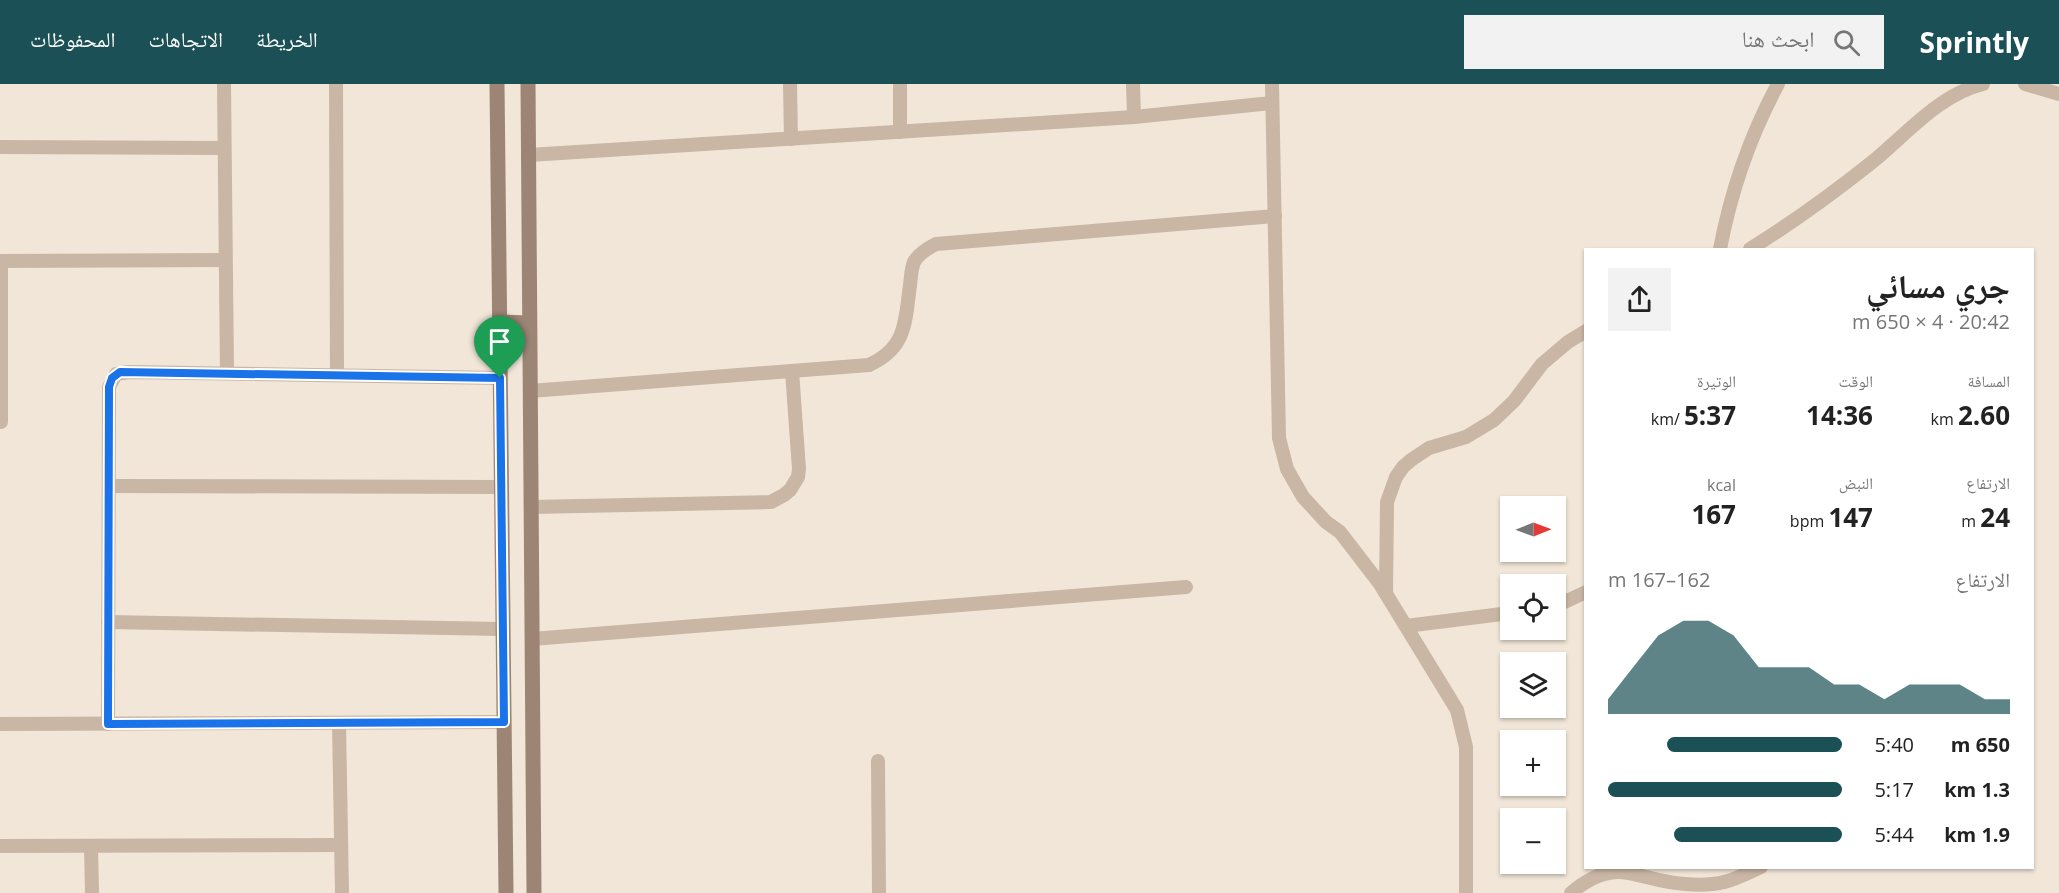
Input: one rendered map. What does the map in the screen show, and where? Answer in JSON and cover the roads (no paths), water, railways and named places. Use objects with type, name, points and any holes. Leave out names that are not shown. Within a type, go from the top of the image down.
[{"type":"street","points":[[224,84],[227,373]]},
{"type":"street","points":[[336,84],[337,375]]},
{"type":"street","points":[[497,84],[506,893]]},
{"type":"street","points":[[528,84],[534,893]]},
{"type":"street","points":[[790,84],[791,139]]},
{"type":"street","points":[[900,84],[900,132]]},
{"type":"street","points":[[1133,84],[1134,117]]},
{"type":"street","points":[[1272,84],[1279,438],[1282,454],[1290,476],[1303,497],[1326,522],[1340,532],[1386,593],[1457,710],[1466,754],[1466,893]]},
{"type":"street","points":[[1720,248],[1740,170],[1760,118],[1778,84]]},
{"type":"street","points":[[1752,248],[1852,178],[1945,100],[1961,91],[1983,84]]},
{"type":"street","points":[[2025,84],[2059,94]]},
{"type":"street","points":[[529,155],[1134,117],[1272,103]]},
{"type":"street","points":[[0,147],[224,148]]},
{"type":"street","points":[[530,391],[869,365],[881,360],[899,341],[904,329],[914,264],[922,252],[936,244],[1275,216]]},
{"type":"street","points":[[1,422],[1,261],[225,260]]},
{"type":"street","points":[[500,322],[530,322]]},
{"type":"street","points":[[1386,593],[1387,502],[1390,489],[1400,472],[1420,453],[1440,444],[1466,437],[1494,420],[1514,401],[1542,364],[1568,342],[1584,332]]},
{"type":"street","points":[[531,507],[778,499],[794,484],[799,469],[792,371]]},
{"type":"street","points":[[108,724],[109,387],[116,374],[129,372],[227,373],[500,378]]},
{"type":"street","points":[[109,486],[501,487]]},
{"type":"street","points":[[531,639],[1186,587]]},
{"type":"street","points":[[1566,601],[1584,593]]},
{"type":"street","points":[[1406,626],[1500,614]]},
{"type":"street","points":[[108,622],[502,629]]},
{"type":"street","points":[[0,724],[504,722]]},
{"type":"street","points":[[339,723],[342,893]]},
{"type":"street","points":[[878,761],[879,893]]},
{"type":"street","points":[[0,846],[341,845]]},
{"type":"street","points":[[91,846],[92,893]]},
{"type":"street","points":[[1571,893],[1584,887],[1601,874],[1621,871],[1684,884],[1715,884],[1730,882],[1757,869]]}]
